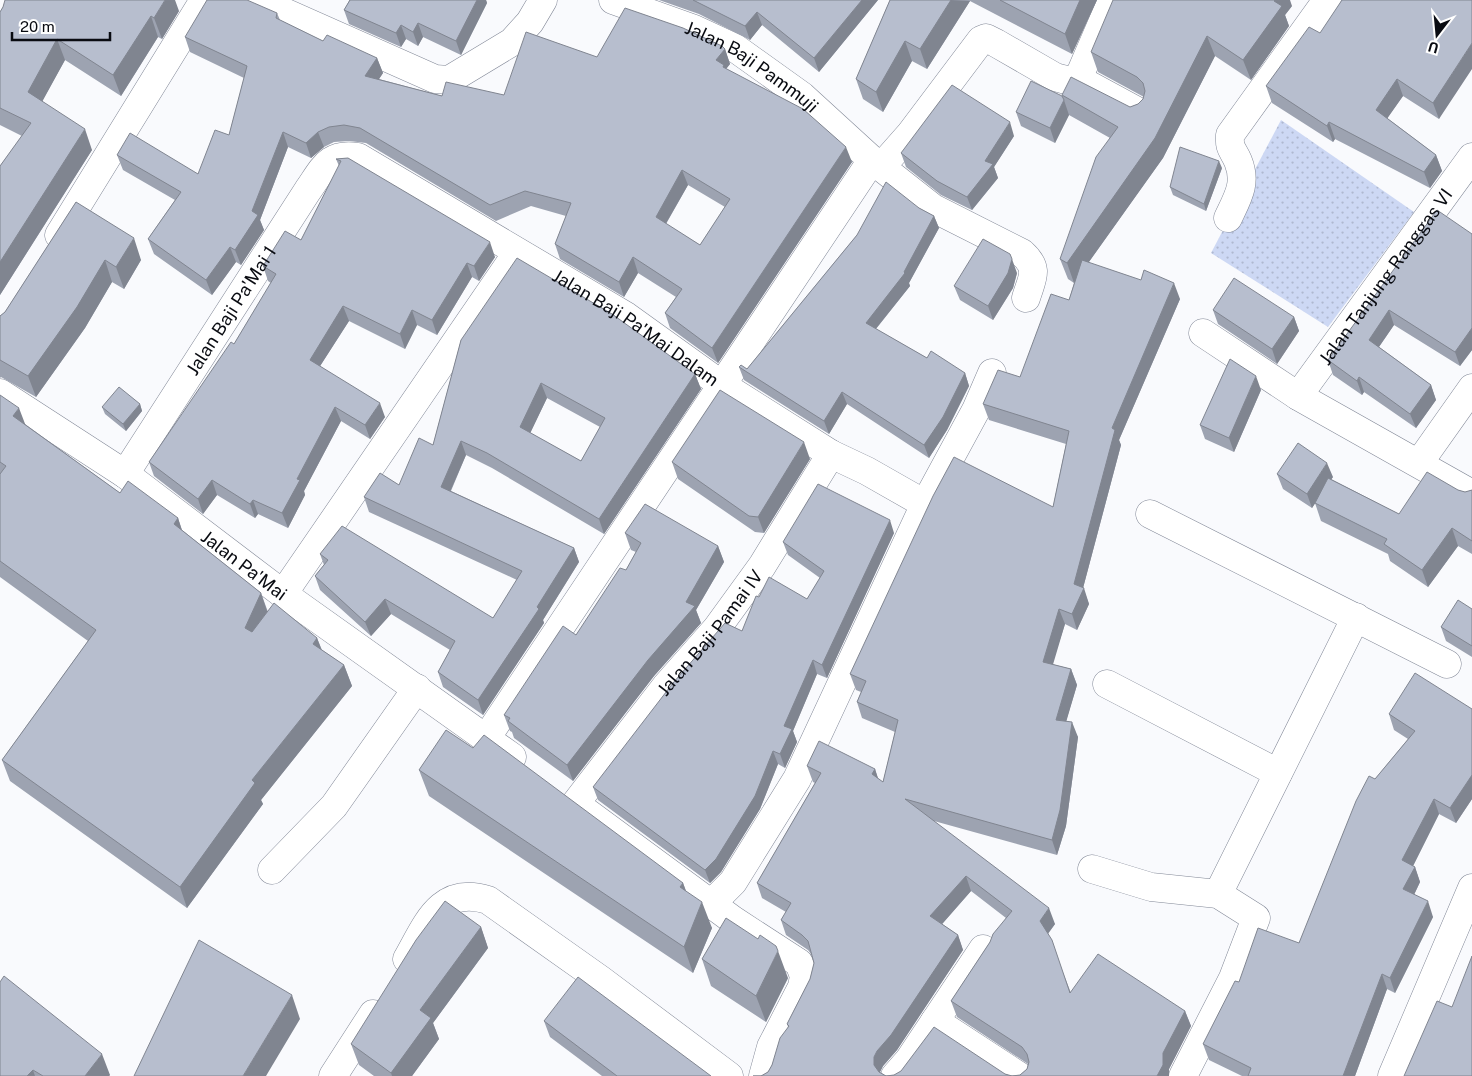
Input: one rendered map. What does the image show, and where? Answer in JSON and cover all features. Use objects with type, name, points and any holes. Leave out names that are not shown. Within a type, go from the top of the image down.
[{"type":"street","points":[[44,258],[204,0]]},
{"type":"street","points":[[257,0],[435,80],[449,80],[512,42],[530,22],[543,0]]},
{"type":"street","name":"Jalan Baji Pammuji","points":[[613,0],[694,29],[735,48],[802,96],[877,164],[933,208],[1004,242],[1032,261],[1034,272],[1026,298]]},
{"type":"street","points":[[1078,79],[1112,0]]},
{"type":"street","points":[[1228,218],[1238,197],[1243,176],[1237,158],[1229,148],[1230,135],[1327,0]]},
{"type":"street","points":[[487,737],[722,385],[877,164],[911,133],[981,40],[986,38],[1056,77],[1066,80],[1078,79],[1137,111]]},
{"type":"street","name":"Jalan Baji Pa'Mai Dalam","points":[[345,155],[358,157],[626,316],[722,385],[831,454],[867,471],[925,504]]},
{"type":"street","name":"Jalan Baji Pa'Mai 1","points":[[125,474],[308,190],[329,161],[345,155]]},
{"type":"street","name":"Jalan Tanjung Ranggas VI","points":[[1298,396],[1472,157]]},
{"type":"street","points":[[283,594],[517,253]]},
{"type":"street","points":[[1203,333],[1298,396],[1419,462],[1472,494]]},
{"type":"street","points":[[709,902],[717,898],[733,882],[798,779],[925,504],[976,410],[992,373]]},
{"type":"street","points":[[1419,462],[1472,388]]},
{"type":"street","name":"Jalan Pa'Mai","points":[[0,393],[125,474],[283,594],[531,770]]},
{"type":"street","name":"Jalan Baji Pamai IV","points":[[575,804],[666,686],[722,620],[762,566],[831,454]]},
{"type":"street","points":[[1150,514],[1447,664]]},
{"type":"street","points":[[1218,894],[1356,617]]},
{"type":"street","points":[[1106,684],[1278,773]]},
{"type":"street","points":[[272,870],[334,806],[417,688]]},
{"type":"street","points":[[553,787],[709,902],[799,963],[804,976],[802,986],[771,1047],[763,1076]]},
{"type":"street","points":[[1092,869],[1151,887],[1218,894],[1256,918],[1233,978],[1183,1076]]},
{"type":"street","points":[[1392,1076],[1472,888]]},
{"type":"street","points":[[333,1076],[436,910],[450,900],[463,896],[473,896],[496,906],[729,1076]]},
{"type":"street","points":[[895,1076],[909,1060],[983,950]]},
{"type":"street","points":[[935,1021],[1019,1076]]},
{"type":"shaded area","points":[[1281,120],[1414,212],[1328,327],[1211,253]]},
{"type":"building","points":[[5,0],[165,0],[154,18],[151,16],[113,75],[57,39],[28,92],[85,129],[0,262],[0,166],[31,123],[0,108],[0,12]]},
{"type":"building","points":[[207,0],[247,0],[277,13],[276,18],[323,41],[327,35],[377,58],[365,76],[442,96],[446,82],[504,95],[526,32],[597,57],[625,8],[683,28],[722,46],[725,49],[716,60],[724,65],[723,67],[803,109],[846,147],[712,348],[665,313],[682,289],[633,257],[619,282],[555,244],[571,203],[525,191],[490,205],[360,128],[344,125],[329,127],[318,132],[306,143],[283,132],[252,211],[258,215],[235,250],[230,247],[206,280],[148,239],[181,192],[117,155],[130,133],[198,174],[215,130],[229,135],[247,66],[185,37]],"holes":[[[682,170],[730,199],[700,245],[656,217]]]},
{"type":"building","points":[[350,0],[477,0],[456,41],[418,23],[413,32],[401,25],[396,33],[344,10]]},
{"type":"building","points":[[693,0],[862,0],[814,58],[757,12],[745,26]]},
{"type":"building","points":[[890,0],[951,0],[920,49],[905,41],[876,92],[856,79]]},
{"type":"building","points":[[1000,0],[1080,0],[1065,34]]},
{"type":"building","points":[[1113,0],[1275,0],[1282,6],[1243,60],[1207,36],[1155,138],[1067,263],[1060,259],[1096,157],[1118,127],[1062,95],[1071,77],[1130,107],[1138,104],[1143,99],[1145,91],[1143,83],[1137,77],[1091,52]]},
{"type":"building","points":[[1342,0],[1472,0],[1472,43],[1433,103],[1397,79],[1376,110],[1436,155],[1424,172],[1329,122],[1327,126],[1266,86],[1309,27],[1320,33]]},
{"type":"building","points":[[1031,81],[1062,96],[1064,100],[1050,128],[1016,112]]},
{"type":"building","points":[[952,85],[1010,122],[985,161],[993,164],[967,197],[937,181],[901,153]]},
{"type":"building","points":[[1180,147],[1219,161],[1204,204],[1170,187]]},
{"type":"building","points":[[348,158],[490,242],[474,266],[467,263],[432,320],[412,310],[400,334],[343,306],[310,360],[380,403],[365,425],[335,407],[297,479],[300,480],[282,513],[253,500],[250,504],[212,480],[198,499],[149,462],[231,342],[234,344],[276,274],[263,266],[285,231],[301,240],[341,161],[336,159]]},
{"type":"building","points":[[886,182],[919,208],[934,216],[905,273],[866,323],[927,358],[931,351],[965,373],[943,417],[924,445],[842,392],[824,421],[739,367],[741,365],[747,369],[857,235]]},
{"type":"building","points":[[76,202],[134,238],[116,267],[105,260],[77,307],[28,376],[0,360],[0,316],[5,312]]},
{"type":"building","points":[[1437,210],[1472,234],[1472,328],[1455,352],[1389,310],[1369,340],[1431,385],[1410,414],[1359,377],[1357,381],[1328,360]]},
{"type":"building","points":[[983,239],[1010,254],[1012,259],[1008,273],[988,306],[954,286]]},
{"type":"building","points":[[517,258],[612,314],[695,374],[599,519],[487,453],[461,441],[441,487],[574,548],[537,607],[539,609],[478,700],[438,672],[455,641],[385,599],[365,622],[315,576],[328,560],[320,554],[342,526],[493,618],[522,571],[364,497],[380,473],[399,485],[419,438],[433,445],[461,340]],"holes":[[[541,383],[605,418],[581,461],[520,427]]]},
{"type":"building","points":[[1082,260],[1141,280],[1144,270],[1174,283],[1112,428],[1115,430],[1074,584],[1084,588],[1072,614],[1059,609],[1043,662],[1071,669],[1056,720],[1072,722],[1060,810],[1052,840],[905,799],[1049,908],[1040,921],[1052,940],[1070,993],[1098,954],[1185,1011],[1163,1053],[1163,1065],[1157,1076],[1012,1076],[1020,1075],[1027,1069],[1029,1062],[1027,1054],[1022,1047],[951,1001],[990,942],[993,934],[1012,911],[966,876],[930,916],[958,935],[891,1035],[877,1051],[874,1057],[874,1065],[879,1072],[886,1076],[761,1076],[768,1072],[772,1065],[780,1038],[789,1026],[787,1024],[810,979],[814,963],[808,941],[781,920],[791,903],[757,883],[821,773],[807,766],[819,741],[875,769],[872,774],[883,782],[898,720],[857,702],[866,681],[850,674],[933,496],[954,457],[1053,507],[1069,431],[983,404],[998,370],[1020,377],[1051,294],[1069,300]]},
{"type":"building","points":[[1234,278],[1294,317],[1272,349],[1213,310]]},
{"type":"building","points":[[1230,359],[1256,376],[1229,438],[1200,425]]},
{"type":"building","points":[[119,387],[140,404],[123,424],[102,407]]},
{"type":"building","points":[[720,390],[804,442],[758,517],[749,516],[672,462]]},
{"type":"building","points":[[0,395],[19,408],[13,416],[120,493],[128,481],[178,518],[174,524],[261,593],[245,628],[252,632],[274,603],[317,638],[313,644],[344,665],[252,780],[255,783],[180,887],[2,760],[96,630],[0,561],[0,474],[6,466],[0,462]]},
{"type":"building","points":[[1298,443],[1327,463],[1307,494],[1277,474]]},
{"type":"building","points":[[1427,472],[1458,490],[1465,492],[1472,490],[1472,541],[1452,528],[1422,570],[1384,544],[1387,539],[1315,503],[1328,478],[1399,514]]},
{"type":"building","points":[[818,484],[890,520],[822,665],[813,660],[784,726],[792,729],[780,754],[773,751],[755,796],[716,859],[705,870],[593,787],[673,683],[725,623],[742,631],[756,596],[759,597],[769,577],[807,599],[824,571],[783,542]]},
{"type":"building","points":[[645,504],[718,546],[686,602],[695,606],[648,660],[567,765],[508,721],[510,718],[504,715],[563,626],[576,635],[620,568],[626,570],[641,543],[625,533]]},
{"type":"building","points":[[1458,600],[1472,609],[1472,646],[1441,627]]},
{"type":"building","points":[[1415,673],[1472,709],[1472,775],[1450,808],[1434,799],[1402,860],[1415,867],[1403,889],[1428,901],[1390,978],[1382,974],[1343,1076],[1248,1076],[1251,1068],[1203,1044],[1235,981],[1239,982],[1258,928],[1299,943],[1356,801],[1369,776],[1375,779],[1415,731],[1389,714]]},
{"type":"building","points":[[446,730],[473,748],[484,735],[683,883],[680,887],[702,902],[684,947],[419,770]]},
{"type":"building","points":[[445,901],[481,927],[420,1010],[431,1018],[391,1073],[351,1044],[416,940]]},
{"type":"building","points":[[726,918],[758,939],[760,935],[776,946],[778,951],[756,996],[702,959]]},
{"type":"building","points":[[199,940],[292,995],[243,1076],[134,1076]]},
{"type":"building","points":[[1472,956],[1472,1076],[1404,1076],[1437,1001],[1452,1007]]},
{"type":"building","points":[[4,976],[102,1054],[85,1076],[43,1076],[33,1070],[27,1076],[0,1076],[0,982]]},
{"type":"building","points":[[578,977],[711,1076],[617,1076],[544,1021]]},
{"type":"building","points":[[934,1027],[1005,1074],[1012,1076],[886,1076],[894,1075],[901,1071]]}]
